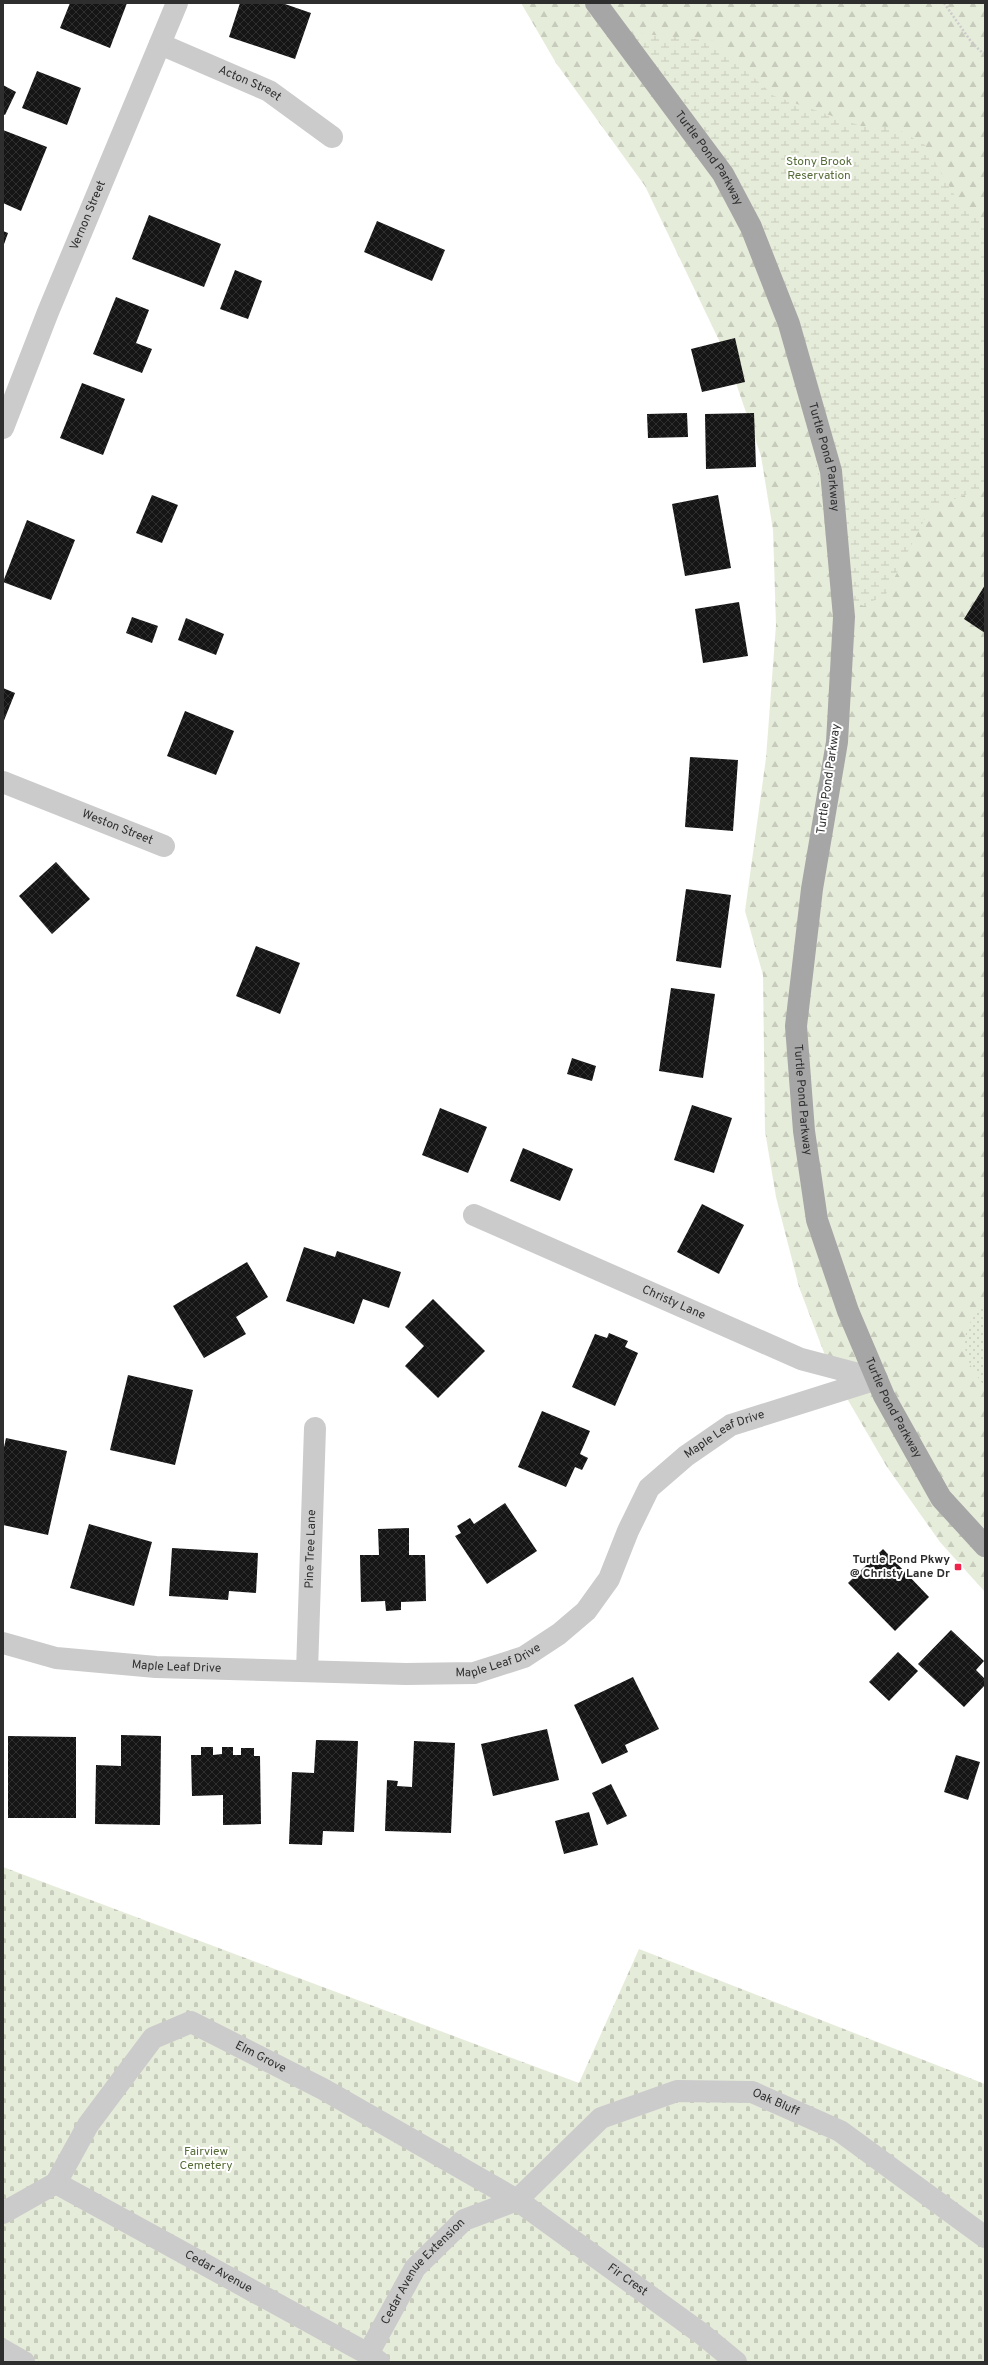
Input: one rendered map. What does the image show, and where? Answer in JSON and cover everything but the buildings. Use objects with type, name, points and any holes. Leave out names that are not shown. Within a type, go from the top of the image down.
[{"type":"main road","name":"Turtle Pond Parkway","points":[[596,3],[723,174],[751,227],[789,324],[831,471],[844,617],[837,742],[812,889],[796,1026],[804,1131],[816,1220],[848,1311],[884,1396],[941,1498],[985,1546]]},
{"type":"street","name":"Vernon Street","points":[[3,428],[48,312],[177,3]]},
{"type":"street","name":"Acton Street","points":[[160,44],[269,91],[332,137]]},
{"type":"street","name":"Weston Street","points":[[3,782],[164,846]]},
{"type":"street","name":"Christy Lane","points":[[474,1215],[801,1359],[877,1379]]},
{"type":"street","name":"Maple Leaf Drive","points":[[3,1643],[56,1658],[156,1667],[307,1670],[406,1674],[474,1673],[524,1658],[559,1634],[586,1610],[609,1579],[628,1531],[649,1488],[686,1456],[731,1425],[877,1379]]},
{"type":"street","name":"Pine Tree Lane","points":[[307,1670],[315,1428]]},
{"type":"street","name":"Elm Grove","points":[[56,2183],[88,2125],[153,2038],[191,2022],[323,2089],[517,2200]]},
{"type":"street","name":"Oak Bluff","points":[[517,2200],[601,2118],[677,2091],[752,2092],[840,2131],[985,2237]]},
{"type":"street","points":[[3,2213],[56,2183]]},
{"type":"street","name":"Cedar Avenue","points":[[56,2183],[373,2358]]},
{"type":"street","name":"Cedar Avenue Extension","points":[[373,2358],[415,2268],[464,2220],[517,2200]]},
{"type":"street","name":"Fir Crest","points":[[517,2200],[702,2334],[736,2362]]},
{"type":"street","points":[[3,2350],[24,2362]]},
{"type":"path","points":[[944,3],[972,44],[985,55]]},
{"type":"green space","name":"Stony Brook Reservation","points":[[521,3],[985,3],[985,1592],[940,1542],[887,1467],[831,1371],[799,1287],[776,1197],[765,1131],[763,975],[745,911],[766,758],[776,625],[773,530],[761,456],[727,357],[645,186],[556,63]]},
{"type":"green space","points":[[634,33],[714,41],[774,96],[861,126],[894,127],[925,145],[958,201],[985,225],[985,487],[930,509],[886,594],[864,606],[849,601],[832,583],[814,444],[759,247],[661,98]]},
{"type":"green space","points":[[985,1301],[985,1387],[970,1364],[966,1353],[965,1343],[966,1333],[970,1323],[976,1312]]},
{"type":"green space","name":"Fairview Cemetery","points":[[3,1867],[579,2083],[639,1949],[985,2084],[985,2362],[3,2362]]},
{"type":"place","name":"Turtle Pond Pkwy @ Christy Lane Dr","points":[[958,1567]]}]
